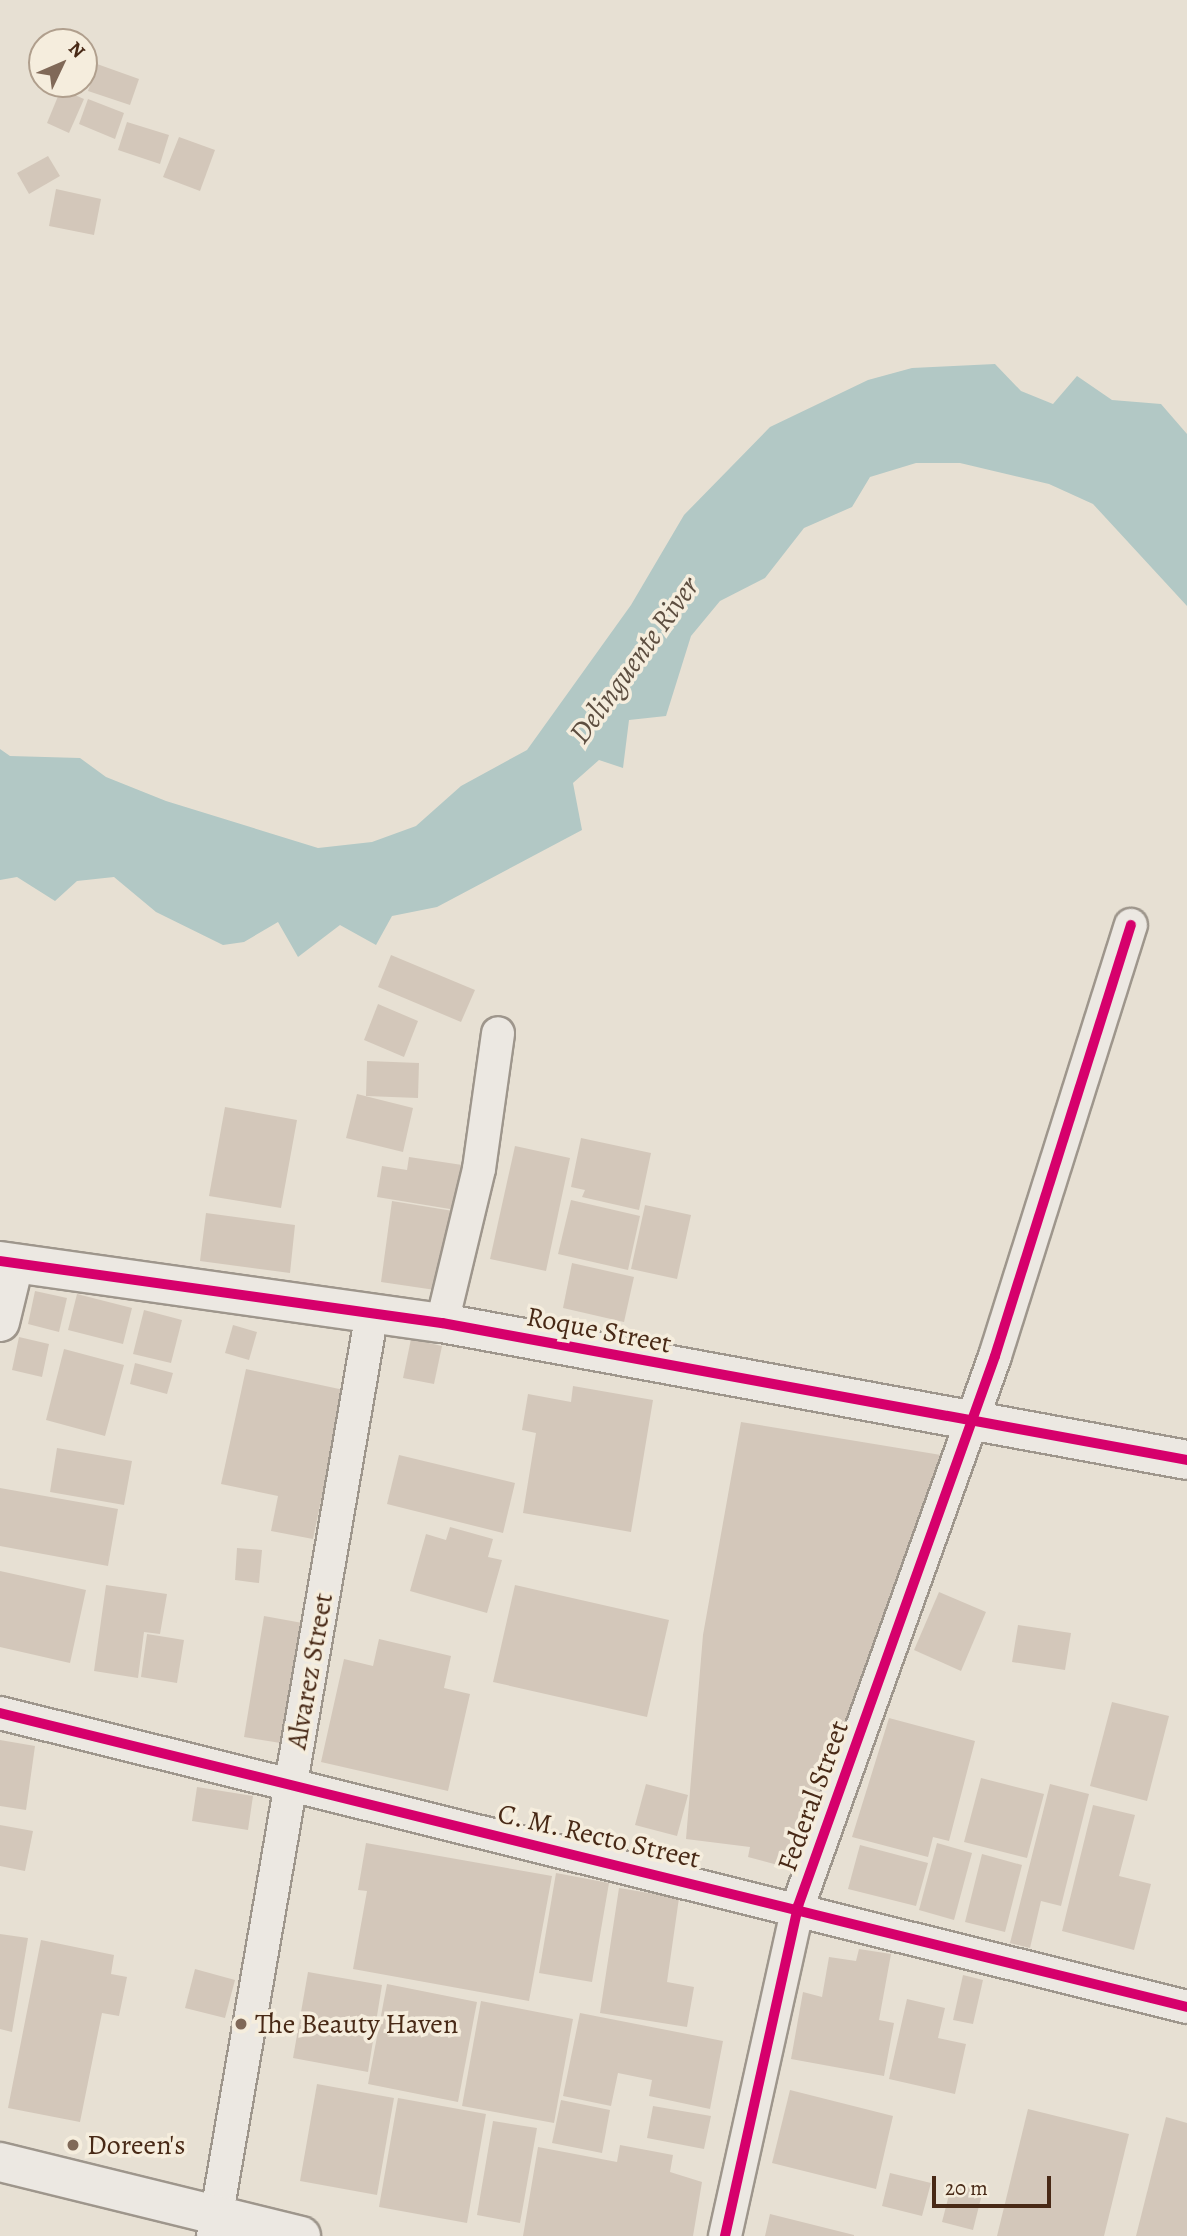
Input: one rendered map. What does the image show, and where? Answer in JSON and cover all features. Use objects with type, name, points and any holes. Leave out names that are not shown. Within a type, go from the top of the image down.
[{"type":"street","name":"Federal Street","points":[[725,2236],[798,1906],[972,1423],[1130,925]]},
{"type":"street","points":[[442,1323],[479,1169],[498,1032]]},
{"type":"street","name":"Roque Street","points":[[7,1263],[442,1323],[972,1423],[1187,1460]]},
{"type":"street","points":[[0,1322],[7,1263]]},
{"type":"street","name":"Alvarez Street","points":[[214,2226],[372,1313]]},
{"type":"street","name":"C. M. Recto Street","points":[[0,1713],[289,1787],[798,1906],[1187,2007]]},
{"type":"street","points":[[0,2162],[214,2226],[301,2236]]},
{"type":"water","name":"Delinguente River","points":[[995,364],[1021,391],[1053,404],[1077,376],[1112,400],[1161,404],[1187,434],[1187,606],[1093,504],[1049,484],[960,463],[916,463],[870,477],[852,507],[804,528],[765,578],[720,601],[691,636],[666,716],[629,720],[623,768],[599,760],[573,783],[582,830],[437,907],[392,916],[376,945],[340,925],[298,957],[278,922],[244,942],[223,945],[156,912],[114,877],[77,881],[55,901],[17,877],[0,880],[0,749],[10,756],[80,758],[106,777],[166,801],[318,848],[372,842],[416,826],[461,786],[527,750],[631,605],[684,515],[770,427],[868,380],[912,368]]},
{"type":"building","points":[[98,64],[139,79],[130,105],[98,94]]},
{"type":"building","points":[[57,98],[84,99],[69,133],[47,123]]},
{"type":"building","points":[[88,99],[124,113],[115,139],[79,124]]},
{"type":"building","points":[[127,122],[169,135],[160,164],[118,150]]},
{"type":"building","points":[[179,137],[215,150],[200,191],[163,177]]},
{"type":"building","points":[[48,156],[60,176],[29,194],[17,173]]},
{"type":"building","points":[[56,189],[101,199],[94,235],[49,226]]},
{"type":"building","points":[[391,955],[475,990],[461,1022],[378,987]]},
{"type":"building","points":[[378,1004],[418,1021],[404,1057],[364,1040]]},
{"type":"building","points":[[367,1061],[419,1063],[418,1098],[366,1096]]},
{"type":"building","points":[[357,1094],[413,1108],[403,1152],[346,1138]]},
{"type":"building","points":[[225,1107],[297,1120],[281,1208],[209,1196]]},
{"type":"building","points":[[581,1138],[651,1153],[639,1210],[582,1197],[585,1190],[571,1187]]},
{"type":"building","points":[[515,1146],[570,1158],[546,1271],[490,1259]]},
{"type":"building","points":[[409,1157],[469,1166],[462,1211],[377,1197],[382,1166],[407,1170]]},
{"type":"building","points":[[571,1200],[640,1216],[628,1270],[558,1254]]},
{"type":"building","points":[[392,1201],[453,1211],[442,1291],[381,1282]]},
{"type":"building","points":[[645,1205],[691,1215],[677,1279],[631,1269]]},
{"type":"building","points":[[206,1213],[295,1225],[290,1273],[200,1261]]},
{"type":"building","points":[[572,1263],[634,1277],[624,1322],[563,1308]]},
{"type":"building","points":[[35,1291],[67,1298],[59,1332],[28,1324]]},
{"type":"building","points":[[77,1294],[132,1308],[123,1344],[68,1330]]},
{"type":"building","points":[[144,1310],[182,1320],[171,1363],[133,1354]]},
{"type":"building","points":[[233,1325],[257,1332],[249,1360],[225,1353]]},
{"type":"building","points":[[19,1337],[49,1344],[42,1377],[12,1370]]},
{"type":"building","points":[[411,1339],[442,1346],[434,1384],[403,1378]]},
{"type":"building","points":[[64,1349],[124,1365],[105,1436],[46,1420]]},
{"type":"building","points":[[135,1363],[173,1373],[167,1394],[130,1384]]},
{"type":"building","points":[[246,1369],[344,1390],[313,1539],[271,1531],[278,1496],[221,1484]]},
{"type":"building","points":[[573,1386],[653,1400],[631,1532],[523,1513],[536,1433],[522,1430],[528,1394],[571,1402]]},
{"type":"building","points":[[741,1422],[947,1456],[804,1872],[748,1857],[750,1847],[686,1839],[703,1635]]},
{"type":"building","points":[[57,1448],[132,1461],[124,1505],[50,1492]]},
{"type":"building","points":[[399,1455],[515,1483],[503,1533],[387,1504]]},
{"type":"building","points":[[0,1488],[118,1509],[108,1566],[0,1546]]},
{"type":"building","points":[[450,1527],[493,1539],[488,1557],[502,1560],[487,1613],[410,1591],[426,1534],[446,1540]]},
{"type":"building","points":[[237,1548],[262,1550],[259,1583],[235,1580]]},
{"type":"building","points":[[0,1571],[86,1590],[70,1663],[0,1647]]},
{"type":"building","points":[[106,1585],[167,1594],[160,1634],[144,1632],[138,1678],[94,1671]]},
{"type":"building","points":[[515,1585],[669,1620],[647,1717],[493,1682]]},
{"type":"building","points":[[939,1592],[986,1612],[961,1671],[914,1650]]},
{"type":"building","points":[[264,1616],[308,1624],[287,1744],[244,1737]]},
{"type":"building","points":[[1018,1625],[1071,1633],[1065,1670],[1012,1662]]},
{"type":"building","points":[[147,1634],[184,1640],[177,1683],[141,1677]]},
{"type":"building","points":[[379,1639],[451,1656],[444,1688],[470,1694],[448,1791],[321,1762],[344,1659],[373,1666]]},
{"type":"building","points":[[1112,1702],[1169,1716],[1147,1801],[1090,1786]]},
{"type":"building","points":[[889,1718],[975,1741],[949,1841],[933,1837],[928,1857],[852,1837]]},
{"type":"building","points":[[0,1740],[35,1746],[26,1810],[0,1806]]},
{"type":"building","points":[[981,1778],[1044,1794],[1027,1858],[964,1842]]},
{"type":"building","points":[[646,1784],[688,1795],[677,1836],[635,1825]]},
{"type":"building","points":[[1050,1784],[1089,1794],[1061,1906],[1041,1901],[1030,1948],[1010,1943]]},
{"type":"building","points":[[197,1787],[253,1796],[248,1830],[192,1821]]},
{"type":"building","points":[[1093,1805],[1135,1815],[1119,1876],[1151,1884],[1134,1950],[1062,1931]]},
{"type":"building","points":[[0,1825],[33,1831],[25,1871],[0,1866]]},
{"type":"building","points":[[366,1843],[552,1876],[529,2001],[353,1969],[367,1891],[358,1890]]},
{"type":"building","points":[[937,1843],[972,1853],[954,1920],[919,1910]]},
{"type":"building","points":[[860,1845],[928,1863],[916,1906],[848,1889]]},
{"type":"building","points":[[982,1854],[1022,1865],[1005,1932],[965,1922]]},
{"type":"building","points":[[556,1873],[609,1883],[592,1982],[539,1973]]},
{"type":"building","points":[[619,1888],[679,1898],[667,1982],[694,1987],[687,2027],[600,2013]]},
{"type":"building","points":[[0,1934],[28,1938],[12,2032],[0,2029]]},
{"type":"building","points":[[41,1940],[114,1955],[111,1974],[127,1977],[119,2016],[102,2013],[80,2122],[8,2108]]},
{"type":"building","points":[[859,1949],[891,1954],[879,2020],[894,2023],[884,2076],[791,2059],[803,1992],[822,1997],[829,1957],[856,1961]]},
{"type":"building","points":[[195,1969],[235,1980],[225,2018],[185,2008]]},
{"type":"building","points":[[308,1972],[382,1985],[368,2072],[293,2058]]},
{"type":"building","points":[[963,1975],[983,1980],[973,2024],[953,2020]]},
{"type":"building","points":[[387,1984],[477,2002],[458,2102],[368,2084]]},
{"type":"building","points":[[907,1999],[945,2008],[938,2038],[966,2044],[955,2094],[889,2079]]},
{"type":"building","points":[[481,2001],[573,2019],[554,2123],[462,2106]]},
{"type":"building","points":[[580,2013],[723,2041],[710,2109],[649,2096],[652,2080],[618,2073],[611,2106],[563,2096]]},
{"type":"building","points":[[317,2084],[394,2098],[377,2195],[300,2181]]},
{"type":"building","points":[[790,2090],[893,2116],[876,2189],[772,2163]]},
{"type":"building","points":[[398,2098],[486,2114],[467,2223],[379,2207]]},
{"type":"building","points":[[561,2100],[610,2110],[602,2153],[552,2143]]},
{"type":"building","points":[[653,2106],[711,2116],[704,2149],[647,2138]]},
{"type":"building","points":[[1028,2109],[1129,2134],[1104,2236],[997,2236]]},
{"type":"building","points":[[1166,2117],[1187,2123],[1187,2236],[1136,2236]]},
{"type":"building","points":[[493,2121],[537,2128],[520,2223],[477,2215]]},
{"type":"building","points":[[620,2145],[673,2155],[670,2172],[702,2182],[693,2236],[523,2236],[538,2147],[617,2162]]},
{"type":"building","points":[[890,2173],[931,2183],[922,2216],[882,2206]]},
{"type":"building","points":[[952,2183],[983,2190],[973,2230],[942,2222]]},
{"type":"building","points":[[770,2214],[854,2235],[854,2236],[765,2236]]},
{"type":"cycle path","points":[[725,2236],[798,1906],[995,1356],[1131,925]]},
{"type":"cycle path","points":[[0,1261],[442,1323],[1187,1460]]},
{"type":"cycle path","points":[[0,1713],[1187,2007]]},
{"type":"place","name":"The Beauty Haven","points":[[241,2024]]},
{"type":"place","name":"Doreen's","points":[[73,2145]]}]
